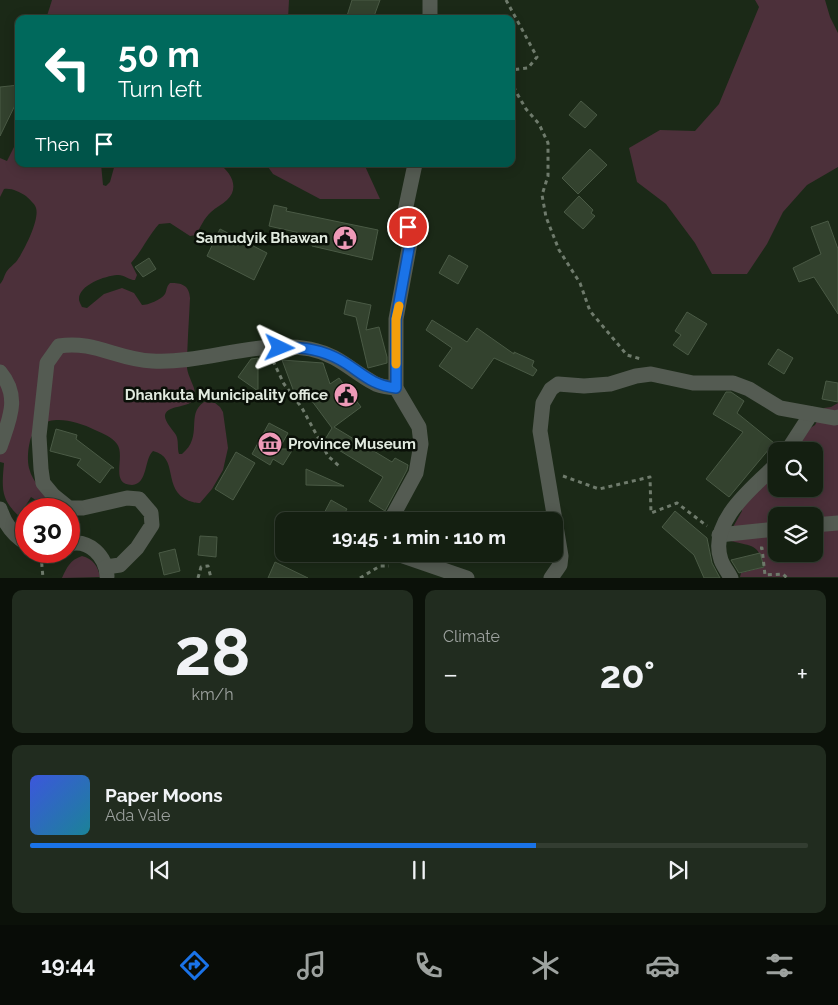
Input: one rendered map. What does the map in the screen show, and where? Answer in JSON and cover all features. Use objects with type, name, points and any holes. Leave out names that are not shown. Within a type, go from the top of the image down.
[{"type":"street","points":[[430,0],[430,15]]},
{"type":"street","points":[[395,512],[416,473],[421,444],[419,427],[396,388],[396,319],[410,243],[405,211],[414,167]]},
{"type":"street","points":[[80,543],[84,543],[99,554],[106,572],[120,565],[137,548],[152,525],[151,513],[139,499],[127,498],[83,508],[69,508],[53,495],[43,483],[39,436],[47,363],[59,346],[73,343],[88,345],[151,361],[169,361],[265,348],[294,347],[330,354],[374,383],[396,388]]},
{"type":"street","points":[[0,372],[9,382],[12,400],[9,419],[0,447]]},
{"type":"street","points":[[551,578],[560,565],[561,556],[540,432],[542,403],[551,389],[558,384],[584,386],[610,384],[636,376],[651,374],[693,383],[733,383],[748,389],[780,408],[838,417]]},
{"type":"street","points":[[793,442],[811,414]]},
{"type":"street","points":[[730,578],[721,560],[719,535],[737,504],[768,473]]},
{"type":"street","points":[[0,509],[3,520],[15,537]]},
{"type":"street","points":[[823,524],[838,523]]},
{"type":"street","points":[[719,535],[768,530]]},
{"type":"street","points":[[420,562],[467,578]]},
{"type":"path","points":[[506,0],[514,15]]},
{"type":"path","points":[[515,17],[537,57],[528,68],[515,70]]},
{"type":"path","points":[[515,90],[526,109],[539,124],[548,143],[548,176],[542,195],[546,217],[559,250],[580,283],[590,311],[627,355],[650,361],[651,374]]},
{"type":"path","points":[[265,348],[284,384],[302,408],[328,456],[339,466]]},
{"type":"path","points":[[548,471],[599,488],[650,477],[651,513],[677,503],[719,535]]},
{"type":"path","points":[[754,548],[762,548],[766,575],[783,574],[787,578]]},
{"type":"path","points":[[42,563],[43,578]]},
{"type":"path","points":[[198,578],[201,567],[208,566],[211,578]]},
{"type":"shaded area","points":[[52,0],[289,0],[288,15],[47,15]]},
{"type":"shaded area","points":[[755,0],[825,0],[830,17],[838,33],[838,167],[807,185],[783,212],[767,244],[747,274],[712,274],[695,243],[666,204],[637,182],[629,148],[660,130],[695,131],[719,104],[759,7]]},
{"type":"shaded area","points":[[15,145],[15,167],[101,167],[103,185],[106,186],[110,182],[114,167],[223,167],[230,176],[233,185],[231,195],[209,214],[196,235],[190,236],[170,223],[159,224],[131,263],[137,275],[135,280],[119,275],[99,279],[83,290],[79,300],[82,307],[87,308],[104,294],[122,288],[134,293],[142,305],[145,305],[161,298],[170,283],[181,284],[188,290],[190,298],[187,368],[195,394],[191,402],[167,411],[165,417],[177,437],[179,454],[182,454],[192,440],[194,419],[199,407],[204,402],[215,403],[223,412],[228,448],[223,470],[212,489],[200,503],[189,501],[175,489],[169,466],[161,454],[153,451],[143,476],[137,484],[125,484],[121,480],[119,469],[120,455],[115,442],[86,426],[57,420],[48,421],[34,431],[28,451],[29,468],[33,479],[50,498],[15,498],[15,512],[8,504],[3,486],[4,463],[0,462],[0,284],[7,271],[23,251],[37,213],[33,203],[26,196],[18,192],[4,189],[0,197],[0,158],[7,161]]},
{"type":"shaded area","points":[[268,167],[365,167],[380,199],[320,199],[273,174]]},
{"type":"shaded area","points":[[838,403],[838,577],[740,577],[741,573],[764,567],[762,559],[754,547],[731,541],[733,527],[742,511],[742,504],[768,467],[768,497],[823,497],[823,442],[788,442],[815,425],[824,408]]},
{"type":"shaded area","points":[[82,556],[89,559],[98,570],[100,577],[62,578],[69,564],[80,563],[80,557]]},
{"type":"building","points":[[352,0],[380,0],[374,15],[347,15]]},
{"type":"building","points":[[15,85],[15,105],[0,136],[0,87]]},
{"type":"building","points":[[581,101],[597,115],[585,128],[569,115]]},
{"type":"building","points":[[590,149],[607,165],[578,194],[562,178]]},
{"type":"building","points":[[579,196],[593,210],[591,213],[595,216],[583,229],[564,212]]},
{"type":"building","name":"Samudyik Bhawan","points":[[274,205],[287,208],[286,211],[378,230],[372,260],[312,246],[313,239],[299,236],[300,233],[269,226]]},
{"type":"building","points":[[828,221],[838,249],[838,314],[814,277],[799,282],[793,268],[821,254],[811,227]]},
{"type":"building","points":[[220,229],[267,253],[254,280],[207,256]]},
{"type":"building","points":[[449,255],[468,266],[458,284],[439,273]]},
{"type":"building","points":[[149,258],[156,269],[143,277],[135,267]]},
{"type":"building","points":[[347,300],[371,305],[366,330],[379,327],[387,363],[368,368],[356,317],[344,314]]},
{"type":"building","points":[[687,312],[707,324],[688,355],[673,345],[681,335],[675,331]]},
{"type":"building","points":[[432,320],[467,342],[477,328],[514,354],[514,352],[534,361],[532,366],[537,370],[533,376],[494,358],[472,389],[439,366],[452,348],[426,330]]},
{"type":"building","points":[[778,349],[793,358],[784,374],[768,364]]},
{"type":"building","points":[[258,358],[258,391],[238,377],[251,359]]},
{"type":"building","points":[[282,360],[323,363],[330,384],[339,378],[361,407],[334,427],[392,462],[395,458],[408,465],[385,511],[369,501],[383,477],[324,441],[332,428],[303,389],[294,392]]},
{"type":"building","points":[[826,381],[838,383],[838,402],[822,399]]},
{"type":"building","points":[[726,392],[731,392],[744,401],[737,413],[773,442],[768,442],[768,450],[729,497],[706,479],[743,432],[713,414]]},
{"type":"building","name":"Province Museum","points":[[269,423],[288,433],[279,449],[293,449],[283,465],[273,459],[270,465],[252,454]]},
{"type":"building","points":[[56,429],[77,435],[76,439],[114,468],[111,468],[100,483],[77,465],[81,459],[50,451]]},
{"type":"building","points":[[236,452],[255,463],[233,500],[215,489]]},
{"type":"building","points":[[306,469],[344,486],[306,485]]},
{"type":"building","points":[[331,500],[347,509],[345,512],[325,512]]},
{"type":"building","points":[[675,511],[707,538],[712,563],[720,578],[704,578],[694,555],[662,527]]},
{"type":"building","points":[[200,536],[217,537],[216,557],[198,555]]},
{"type":"building","points":[[175,549],[180,571],[164,575],[159,553]]},
{"type":"building","points":[[760,553],[764,567],[739,573],[731,560]]},
{"type":"building","points":[[275,562],[308,578],[268,578]]},
{"type":"slow traffic","points":[[396,364],[396,319],[399,306]]},
{"type":"place","name":"Samudyik Bhawan","points":[[345,238]]},
{"type":"place","name":"Dhankuta Municipality office","points":[[346,395]]},
{"type":"place","name":"Province Museum","points":[[270,444]]},
{"type":"route","points":[[280,348],[294,347],[330,354],[374,383],[396,388],[396,319],[410,243],[408,227]]}]
